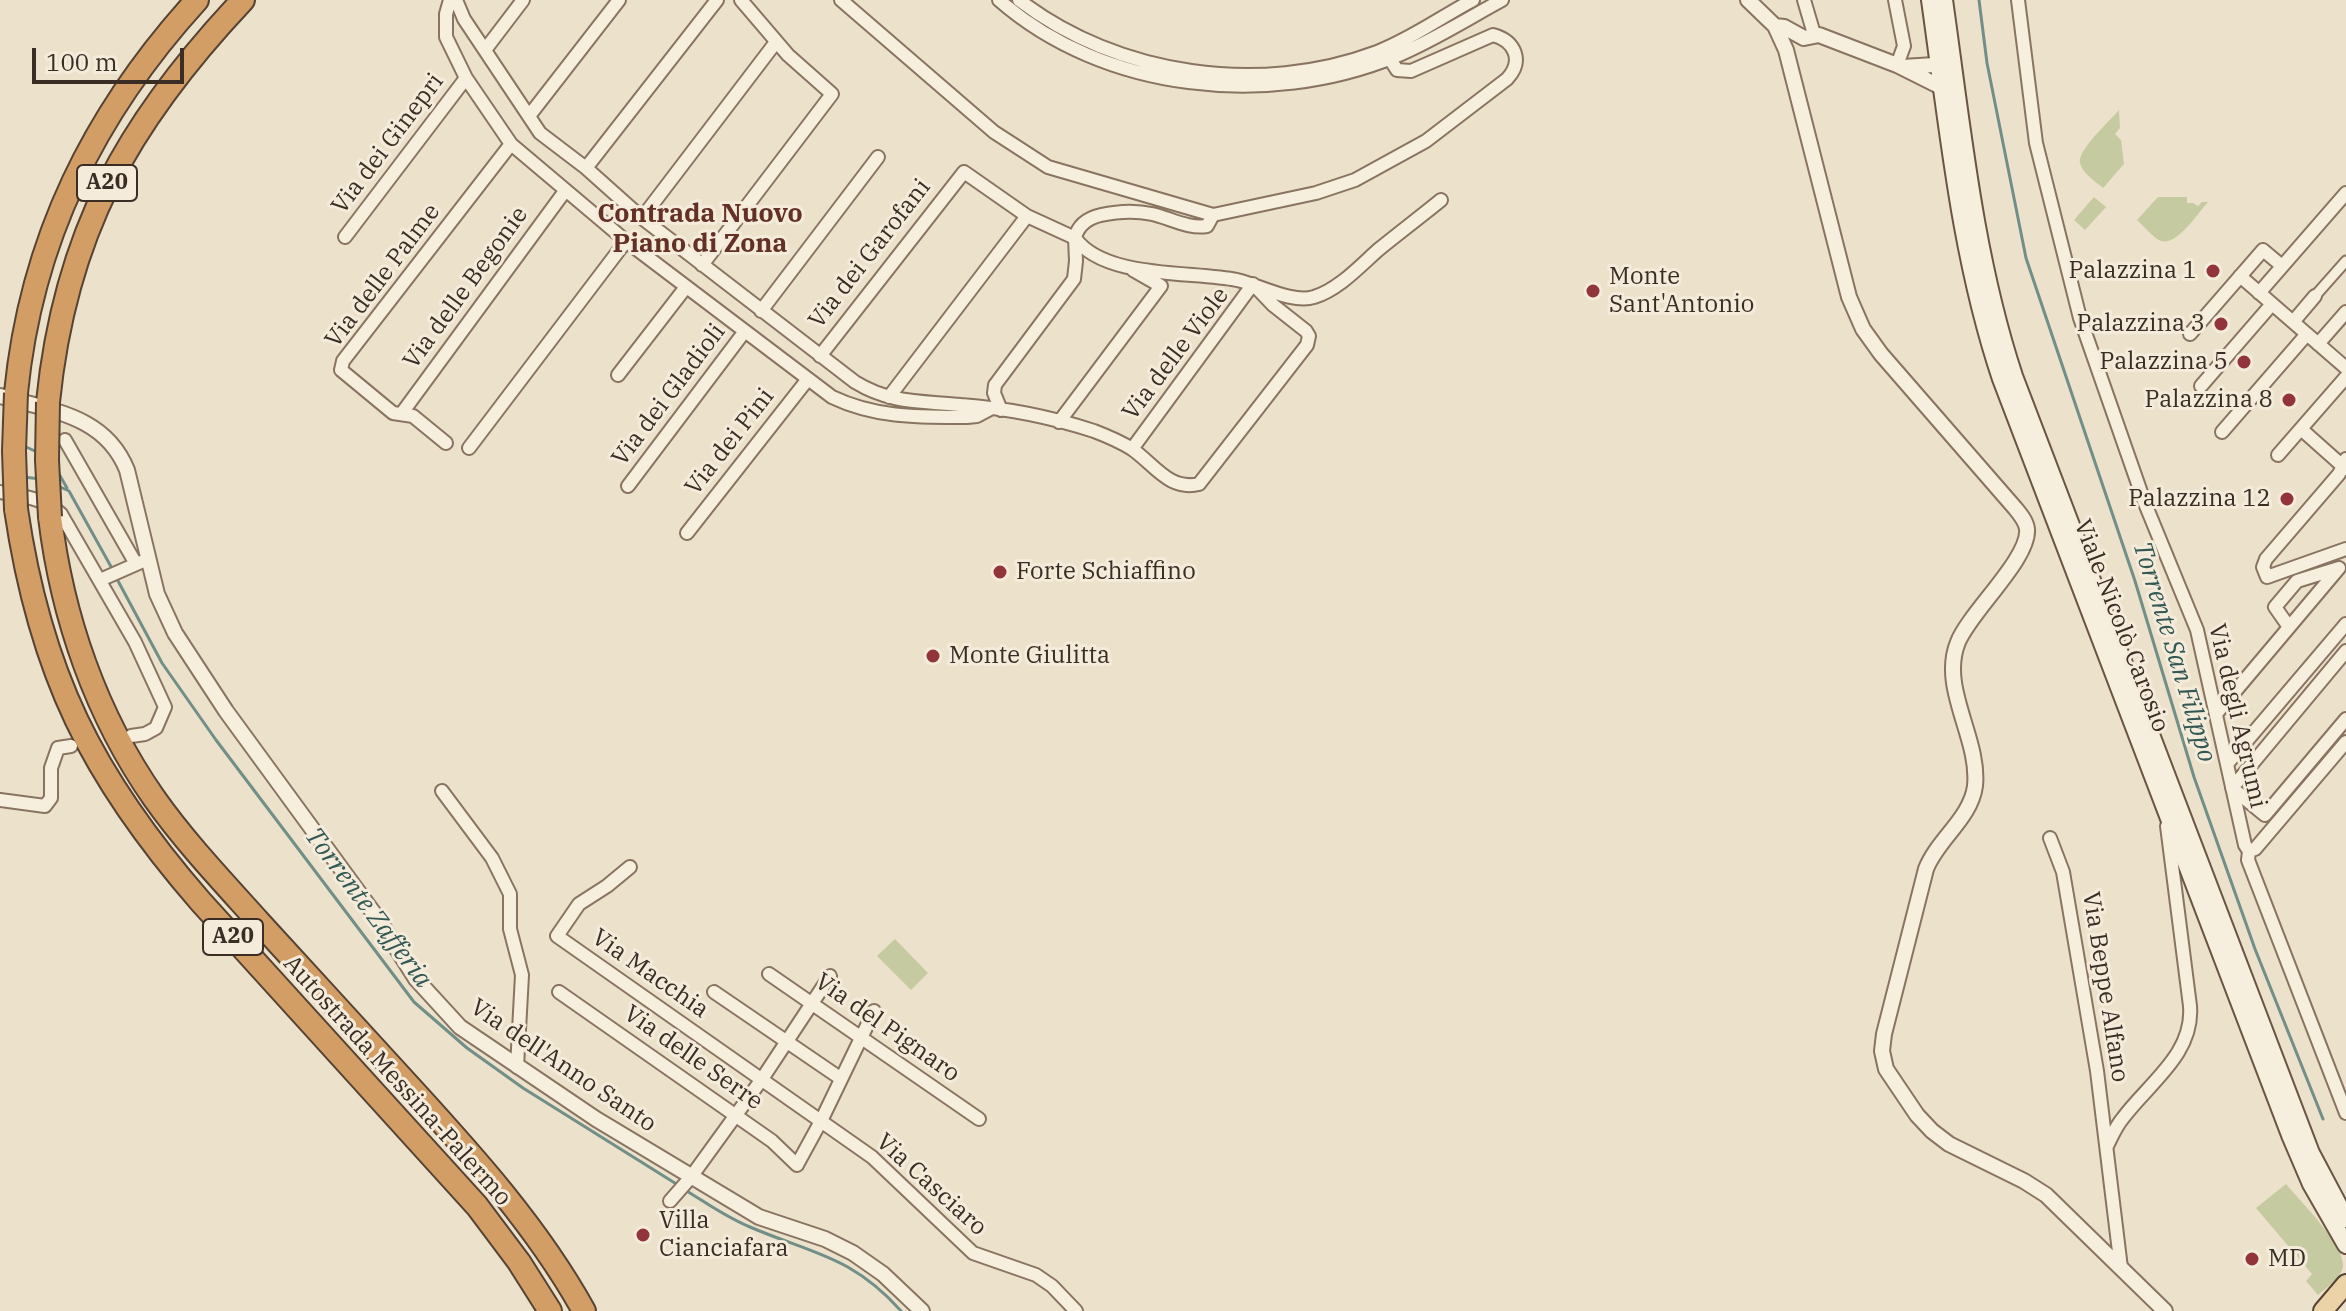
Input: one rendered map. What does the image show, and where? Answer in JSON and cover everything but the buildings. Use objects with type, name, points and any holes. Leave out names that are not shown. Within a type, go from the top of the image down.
[{"type":"highway","name":"A20","points":[[8,395],[31,300],[64,199],[120,97],[197,0]]},
{"type":"highway","name":"Autostrada Messina-Palermo","points":[[243,0],[161,95],[115,167],[71,278],[57,340],[48,402],[50,517],[59,579],[81,656],[113,727],[153,796],[224,883],[499,1187],[544,1245],[584,1311]]},
{"type":"highway","name":"Autostrada Messina-Palermo","points":[[8,395],[16,509],[33,605],[55,673],[96,760],[128,813],[166,862],[477,1206],[519,1262],[550,1311]]},
{"type":"main road","name":"Viale Nicolò Carosio","points":[[1930,0],[1946,64],[1979,243],[1998,325],[2014,376],[2311,1153],[2344,1213]]},
{"type":"main road","name":"Viale Nicolò Carosio","points":[[1944,0],[1946,64],[1943,88],[1966,245],[1992,355],[2300,1159],[2346,1245]]},
{"type":"main road","points":[[2323,1311],[2346,1284]]},
{"type":"street","points":[[453,0],[540,133],[586,168],[642,218],[820,356],[855,382],[889,397],[906,402],[997,409],[1094,431],[1132,449],[1173,483],[1187,487],[1199,484],[1307,345],[1309,336],[1306,331],[1273,305],[1253,284]]},
{"type":"street","points":[[453,0],[446,14],[446,37],[466,78],[511,144],[626,241],[808,379],[849,406],[890,415],[967,417],[997,409]]},
{"type":"street","points":[[485,50],[523,0]]},
{"type":"street","points":[[529,116],[619,0]]},
{"type":"street","points":[[586,168],[717,0]]},
{"type":"street","points":[[702,265],[832,94],[776,42],[741,0]]},
{"type":"street","points":[[841,0],[994,132],[1048,167],[1213,215],[1327,190],[1355,180],[1448,126],[1507,79],[1516,66],[1517,58],[1506,39],[1493,35],[1404,73],[1397,70],[1390,59]]},
{"type":"street","points":[[999,0],[1062,42],[1104,60],[1163,79],[1196,85],[1261,87],[1347,73],[1390,59],[1502,0]]},
{"type":"street","points":[[1019,0],[1081,38],[1138,60],[1193,72],[1250,75],[1350,61],[1398,43],[1473,0]]},
{"type":"street","points":[[1748,0],[1775,26],[1791,64],[1846,287],[1863,329],[1881,354],[2015,508],[2027,531],[2018,557],[1963,630],[1956,647],[1953,674],[1974,764],[1975,785],[1966,809],[1934,851],[1926,869],[1886,1024],[1883,1060],[1889,1077],[1932,1131],[1949,1144],[2046,1195],[2165,1311]]},
{"type":"street","points":[[1804,0],[1814,34]]},
{"type":"street","points":[[1895,0],[1904,46],[1900,66]]},
{"type":"street","name":"Via degli Agrumi","points":[[2018,0],[2036,143],[2080,318],[2144,501],[2197,630],[2245,845],[2249,851],[2248,860],[2346,1113]]},
{"type":"street","points":[[1775,26],[1784,27],[1804,38],[1814,34],[1900,66],[1943,88]]},
{"type":"street","points":[[642,218],[776,42]]},
{"type":"street","points":[[1900,66],[1946,64]]},
{"type":"street","name":"Via dei Ginepri","points":[[345,237],[466,78]]},
{"type":"street","name":"Via delle Palme","points":[[446,443],[413,416],[393,413],[341,370],[343,361],[511,144]]},
{"type":"street","points":[[761,311],[878,157]]},
{"type":"street","name":"Via dei Garofani","points":[[820,356],[964,172],[1027,216]]},
{"type":"street","name":"Via delle Begonie","points":[[402,413],[565,191]]},
{"type":"street","points":[[2259,293],[2346,193]]},
{"type":"street","points":[[889,397],[1027,216],[1075,238],[1083,249],[1102,258],[1253,284],[1274,294],[1313,298],[1340,283],[1441,200]]},
{"type":"street","points":[[997,409],[995,385],[1074,279],[1077,229],[1091,217],[1123,210],[1199,227],[1207,226],[1213,215]]},
{"type":"street","points":[[469,448],[626,241]]},
{"type":"street","points":[[2190,334],[2263,250],[2282,266]]},
{"type":"street","points":[[2293,322],[2346,261]]},
{"type":"street","points":[[1059,422],[1161,286],[1124,264]]},
{"type":"street","points":[[2240,276],[2346,368]]},
{"type":"street","name":"Via delle Viole","points":[[1132,449],[1253,284]]},
{"type":"street","points":[[618,375],[686,287]]},
{"type":"street","points":[[2201,386],[2272,304]]},
{"type":"street","points":[[2318,344],[2346,312]]},
{"type":"street","name":"Via dei Gladioli","points":[[628,486],[745,331]]},
{"type":"street","points":[[2222,432],[2307,334]]},
{"type":"street","points":[[2278,455],[2346,377]]},
{"type":"street","name":"Via dei Pini","points":[[687,533],[808,379]]},
{"type":"street","name":"Via dell'Anno Santo","points":[[8,395],[82,421],[110,440],[127,470],[139,563],[189,656],[378,919],[416,979],[460,1027],[689,1179],[759,1217],[825,1239],[853,1253],[883,1274],[922,1311]]},
{"type":"street","points":[[2301,429],[2345,465],[2266,559],[2263,567],[2267,577],[2346,549]]},
{"type":"street","points":[[65,440],[139,563],[102,579]]},
{"type":"street","points":[[0,492],[53,506],[102,579],[164,701],[164,714],[156,728],[131,736]]},
{"type":"street","points":[[2216,714],[2339,568],[2297,581],[2275,607],[2289,627]]},
{"type":"street","points":[[2227,764],[2346,624]]},
{"type":"street","points":[[2346,651],[2232,788],[2265,815],[2346,719]]},
{"type":"street","points":[[2249,851],[2255,849],[2344,745],[2330,738]]},
{"type":"street","points":[[0,800],[45,806],[51,798],[51,768],[58,748],[71,746]]},
{"type":"street","points":[[442,791],[492,858],[508,886],[510,929],[522,975],[517,1067]]},
{"type":"street","points":[[2121,1268],[2107,1146],[2123,1117],[2173,1060],[2189,1027],[2190,1006],[2166,811]]},
{"type":"street","name":"Via Beppe Alfano","points":[[2050,838],[2060,859],[2068,897],[2107,1146]]},
{"type":"street","name":"Via Macchia","points":[[630,867],[579,904],[557,936],[762,1079]]},
{"type":"street","name":"Via del Pignaro","points":[[769,974],[979,1119]]},
{"type":"street","points":[[673,1198],[762,1079],[830,976]]},
{"type":"street","name":"Via delle Serre","points":[[559,992],[735,1114],[772,1141],[797,1165],[821,1121]]},
{"type":"street","points":[[714,992],[840,1078]]},
{"type":"street","points":[[821,1121],[874,1011]]},
{"type":"street","name":"Via Casciaro","points":[[762,1079],[882,1165],[977,1256],[1036,1275],[1052,1286],[1076,1311]]},
{"type":"street","points":[[2107,1146],[2114,1155],[2128,1259],[2135,1282]]},
{"type":"green space","points":[[2119,110],[2120,128],[2115,134],[2121,140],[2124,164],[2103,188],[2083,170],[2080,157]]},
{"type":"green space","points":[[2094,197],[2106,207],[2085,230],[2074,220]]},
{"type":"green space","points":[[2158,197],[2187,197],[2187,203],[2198,206],[2208,202],[2181,233],[2161,241],[2137,220]]},
{"type":"green space","points":[[895,939],[928,973],[911,990],[877,956]]},
{"type":"green space","points":[[2286,1184],[2330,1236],[2342,1258],[2343,1267],[2339,1275],[2318,1295],[2306,1281],[2312,1274],[2256,1208]]},
{"type":"waterway","name":"Torrente San Filippo","points":[[1979,0],[1987,63],[2026,258],[2135,581],[2194,777],[2255,949],[2323,1119]]},
{"type":"waterway","points":[[22,445],[37,452]]},
{"type":"waterway","points":[[59,474],[67,488]]},
{"type":"waterway","name":"Torrente Zafferia","points":[[24,477],[40,479]]},
{"type":"waterway","name":"Torrente Zafferia","points":[[58,486],[69,491],[114,572]]},
{"type":"waterway","name":"Torrente Zafferia","points":[[117,579],[162,663],[216,740],[414,1002],[467,1048],[523,1088],[678,1185]]},
{"type":"waterway","name":"Torrente Zafferia","points":[[685,1190],[741,1223],[848,1267],[866,1278],[901,1311]]},
{"type":"place","name":"Palazzina 1","points":[[2213,271]]},
{"type":"place","name":"Monte Sant'Antonio","points":[[1593,291]]},
{"type":"place","name":"Palazzina 3","points":[[2221,324]]},
{"type":"place","name":"Palazzina 5","points":[[2244,362]]},
{"type":"place","name":"Palazzina 8","points":[[2289,400]]},
{"type":"place","name":"Palazzina 12","points":[[2287,499]]},
{"type":"place","name":"Forte Schiaffino","points":[[1000,572]]},
{"type":"place","name":"Monte Giulitta","points":[[933,656]]},
{"type":"place","name":"Villa Cianciafara","points":[[643,1235]]},
{"type":"place","name":"MD","points":[[2252,1259]]},
{"type":"district","name":"Contrada Nuovo Piano di Zona","points":[[700,229]]}]
